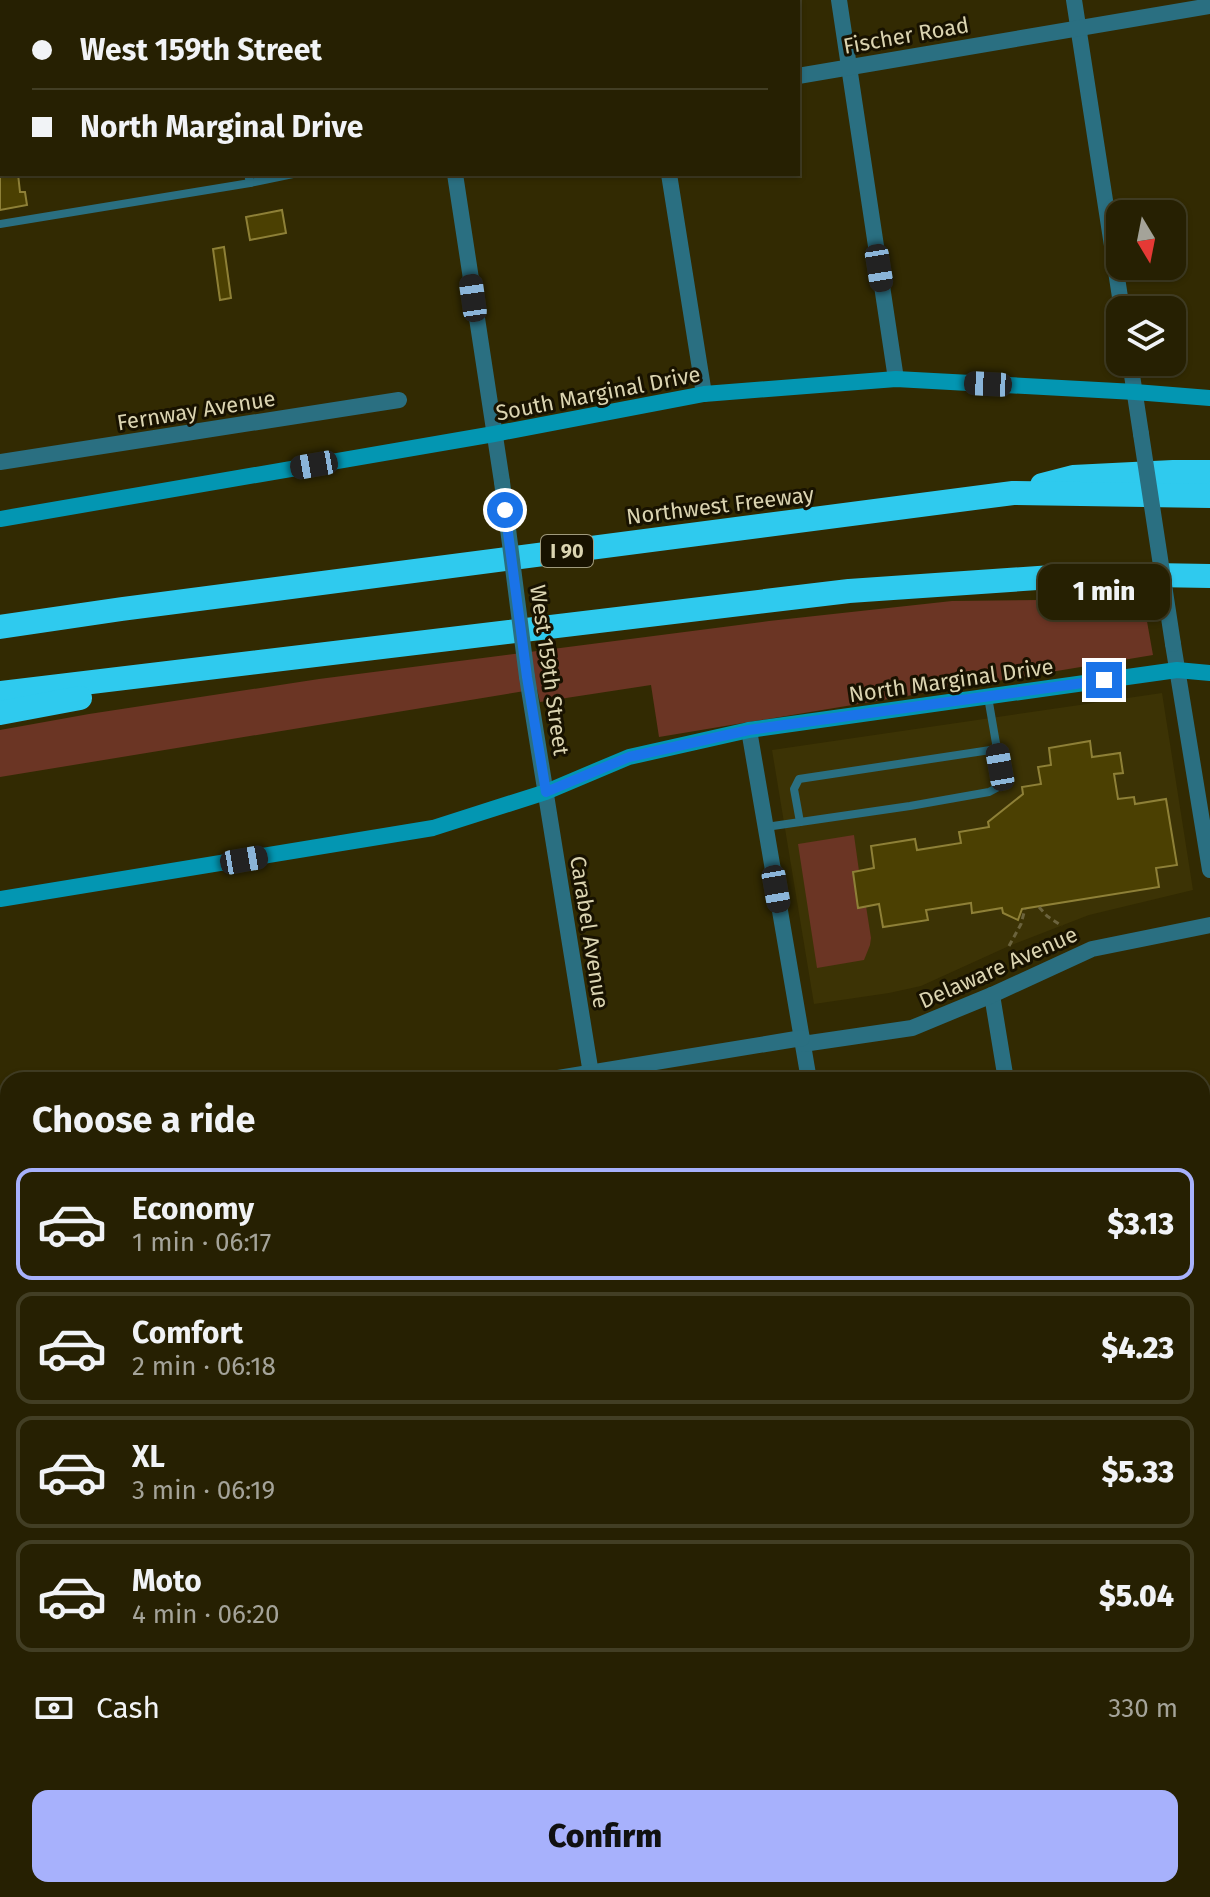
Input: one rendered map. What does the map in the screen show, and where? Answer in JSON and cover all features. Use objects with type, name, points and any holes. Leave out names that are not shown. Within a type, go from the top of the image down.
[{"type":"highway","points":[[1013,493],[1073,477],[1210,472]]},
{"type":"highway","name":"Northwest Freeway","points":[[0,627],[1013,493],[1210,496]]},
{"type":"highway","points":[[0,693],[849,591],[1096,574],[1210,576]]},
{"type":"highway","points":[[849,591],[1123,585],[1210,593]]},
{"type":"highway","points":[[0,612],[122,609]]},
{"type":"highway","points":[[0,713],[278,659]]},
{"type":"main road","name":"South Marginal Drive","points":[[0,519],[494,434],[704,394],[896,379],[1210,398]]},
{"type":"main road","name":"North Marginal Drive","points":[[0,899],[433,828],[546,792],[629,757],[749,730],[1177,670],[1210,673]]},
{"type":"street","points":[[839,0],[896,379]]},
{"type":"street","points":[[1074,0],[1120,296]]},
{"type":"street","name":"Fischer Road","points":[[800,76],[1210,6]]},
{"type":"street","name":"West 159th Street","points":[[455,176],[546,792]]},
{"type":"street","points":[[669,176],[704,394]]},
{"type":"street","points":[[1132,376],[1210,870]]},
{"type":"street","name":"Fernway Avenue","points":[[0,462],[399,400]]},
{"type":"street","points":[[749,730],[808,1072]]},
{"type":"street","name":"Carabel Avenue","points":[[546,792],[591,1072]]},
{"type":"street","name":"Delaware Avenue","points":[[616,1072],[803,1041],[912,1028],[1092,949],[1210,925]]},
{"type":"street","points":[[992,995],[1005,1072]]},
{"type":"lane","points":[[0,224],[275,176]]},
{"type":"lane","points":[[766,827],[989,792],[1002,785],[988,697]]},
{"type":"lane","points":[[800,822],[794,789],[799,779],[997,749]]},
{"type":"path","points":[[1039,907],[1062,926]]},
{"type":"path","points":[[1009,946],[1025,909]]},
{"type":"shaded area","points":[[1143,599],[1153,655],[659,737],[651,685],[540,702],[537,689],[0,777],[0,730],[89,714],[319,679],[769,621],[952,601]]},
{"type":"shaded area","points":[[1162,693],[1193,890],[1089,915],[1009,946],[921,986],[814,1004],[772,750]]},
{"type":"shaded area","points":[[854,835],[859,871],[853,872],[858,907],[866,906],[870,945],[864,960],[817,968],[798,844]]},
{"type":"building","points":[[0,176],[18,176],[20,192],[25,192],[27,205],[0,210]]},
{"type":"building","points":[[282,210],[286,233],[250,240],[246,217]]},
{"type":"building","points":[[224,247],[231,298],[220,300],[213,249]]},
{"type":"building","points":[[1090,741],[1092,757],[1120,753],[1123,773],[1114,774],[1118,799],[1134,797],[1135,804],[1166,799],[1177,865],[1156,868],[1159,887],[1022,909],[1018,920],[1003,913],[1002,908],[972,913],[971,903],[926,910],[928,920],[883,927],[879,904],[858,908],[853,872],[874,868],[871,846],[915,839],[917,850],[961,843],[959,832],[989,827],[988,822],[1023,794],[1022,787],[1041,784],[1038,767],[1051,765],[1049,748]]},
{"type":"route","points":[[505,510],[546,792],[629,757],[749,730],[1104,680]]}]
